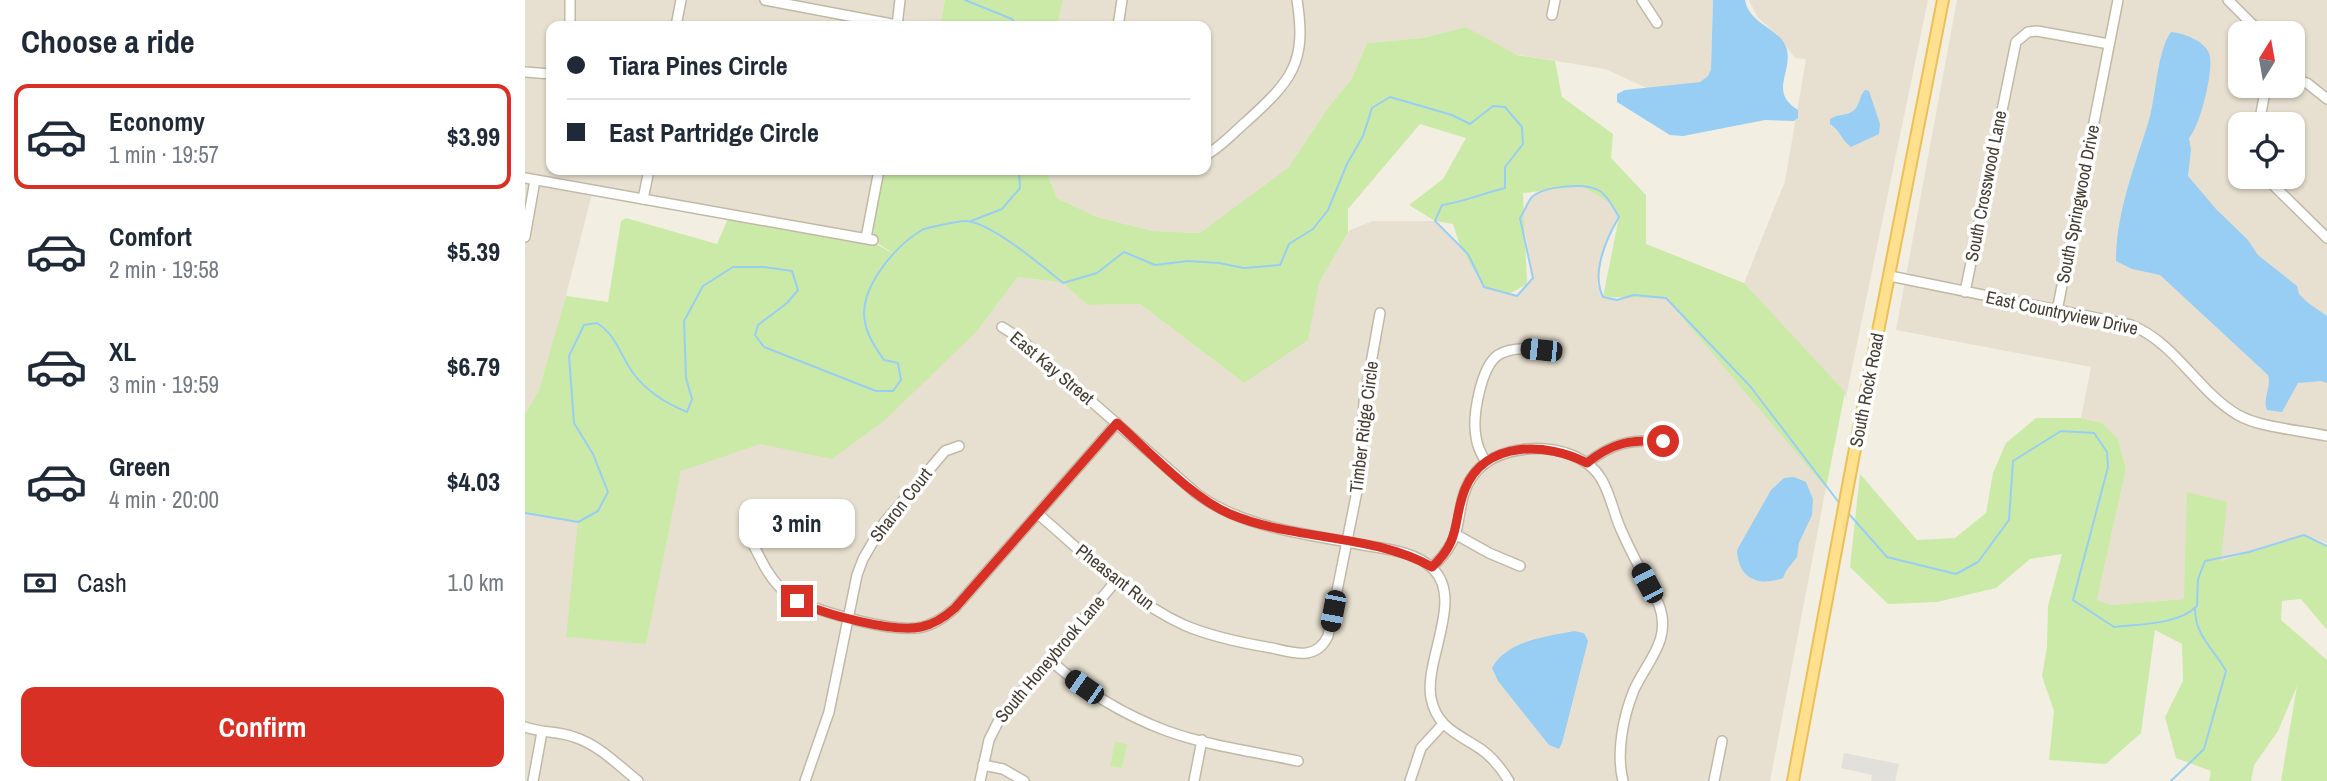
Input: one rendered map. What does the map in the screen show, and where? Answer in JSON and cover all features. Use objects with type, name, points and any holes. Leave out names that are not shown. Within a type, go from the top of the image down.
[{"type":"main road","name":"South Rock Road","points":[[1793,781],[1943,0]]},
{"type":"street","points":[[570,0],[570,21]]},
{"type":"street","points":[[677,21],[681,0]]},
{"type":"street","points":[[765,0],[872,21]]},
{"type":"street","points":[[898,21],[900,0]]},
{"type":"street","points":[[1119,21],[1122,0]]},
{"type":"street","points":[[1211,151],[1277,93],[1290,76],[1301,42],[1297,0]]},
{"type":"street","points":[[1552,15],[1555,0]]},
{"type":"street","points":[[1642,0],[1657,23]]},
{"type":"street","name":"South Springwood Drive","points":[[2057,311],[2117,0]]},
{"type":"street","points":[[2228,0],[2249,21]]},
{"type":"street","name":"South Crosswood Lane","points":[[1965,292],[2016,43],[2028,32],[2037,30],[2109,44]]},
{"type":"street","points":[[525,72],[546,74]]},
{"type":"street","points":[[2305,83],[2327,99]]},
{"type":"street","points":[[643,199],[648,175]]},
{"type":"street","points":[[525,237],[530,179],[869,239],[878,175]]},
{"type":"street","points":[[2278,189],[2327,238]]},
{"type":"street","name":"East Countryview Drive","points":[[1890,276],[2131,325],[2161,342],[2227,407],[2245,418],[2327,436]]},
{"type":"street","name":"Timber Ridge Circle","points":[[1320,648],[1328,636],[1360,476],[1364,402],[1380,313]]},
{"type":"street","name":"East Kay Street","points":[[1002,327],[1019,337],[1197,494],[1223,510],[1266,526],[1402,552],[1432,567]]},
{"type":"street","points":[[1486,462],[1478,445],[1475,426],[1486,368],[1492,360],[1506,351],[1525,348],[1541,350]]},
{"type":"street","points":[[753,544],[771,576],[789,595],[807,606],[849,618],[907,628],[924,627],[939,621],[955,608],[1117,423]]},
{"type":"street","points":[[1587,463],[1621,443],[1632,440],[1663,441]]},
{"type":"street","name":"Sharon Court","points":[[805,781],[829,712],[857,575],[863,559],[876,534],[945,451],[959,446]]},
{"type":"street","points":[[1509,781],[1487,754],[1450,731],[1434,708],[1430,688],[1445,600],[1442,583],[1432,567],[1448,550],[1455,534],[1465,489],[1473,475],[1486,462],[1506,453],[1531,449],[1558,451],[1595,469],[1604,484],[1631,553],[1658,603],[1663,618],[1664,627],[1657,650],[1639,680],[1629,704],[1620,749],[1623,781]]},
{"type":"street","name":"Pheasant Run","points":[[1038,514],[1152,608],[1204,633],[1301,654],[1308,654],[1320,648]]},
{"type":"street","points":[[1455,534],[1520,566]]},
{"type":"street","name":"South Honeybrook Lane","points":[[979,781],[989,740],[1001,716],[1116,581]]},
{"type":"street","points":[[1049,659],[1084,687],[1125,712],[1168,731],[1298,761]]},
{"type":"street","points":[[1410,781],[1421,748],[1443,724]]},
{"type":"street","points":[[525,727],[542,732],[567,734],[589,743],[638,781]]},
{"type":"street","points":[[533,781],[542,732]]},
{"type":"street","points":[[1194,781],[1202,740]]},
{"type":"street","points":[[1714,781],[1722,741]]},
{"type":"street","points":[[982,765],[1003,769],[1024,781]]},
{"type":"shaded area","points":[[525,0],[945,0],[941,21],[546,21],[546,175],[878,175],[866,238],[593,190],[554,342],[539,390],[525,414]]},
{"type":"shaded area","points":[[1063,0],[1713,0],[1711,69],[1708,76],[1700,82],[1647,88],[1605,69],[1508,53],[1466,27],[1423,38],[1367,43],[1352,78],[1328,108],[1284,174],[1200,233],[1153,231],[1097,217],[1057,198],[1048,175],[1211,175],[1211,21],[1058,21]]},
{"type":"shaded area","points":[[1749,0],[1928,0],[1846,397],[1744,283],[1785,181],[1806,59],[1795,58],[1777,34],[1758,18]]},
{"type":"shaded area","points":[[1957,0],[2327,0],[2327,543],[2304,535],[2221,561],[2188,492],[2185,599],[2111,605],[2097,600],[2126,469],[2118,439],[2102,423],[2081,418],[2091,367],[1896,330]]},
{"type":"shaded area","points":[[1586,186],[1611,203],[1619,217],[1610,233],[1601,262],[1597,284],[1603,297],[1617,300],[1634,295],[1666,298],[1750,386],[1826,488],[1770,781],[525,781],[525,513],[666,537],[681,471],[977,331],[1018,277],[1063,283],[1087,305],[1140,304],[1244,383],[1316,288],[1350,230],[1373,221],[1435,221],[1468,254],[1484,287],[1517,296],[1533,278],[1522,214],[1532,196],[1546,189]]},
{"type":"shaded area","points":[[1844,753],[1899,764],[1895,781],[1871,781],[1872,775],[1841,768]]},
{"type":"green space","points":[[945,0],[1063,0],[1058,21],[941,21]]},
{"type":"green space","points":[[1466,27],[1517,55],[1555,61],[1562,97],[1613,134],[1611,158],[1646,195],[1646,244],[1744,283],[1845,392],[1826,488],[1666,298],[1603,297],[1619,217],[1611,203],[1582,186],[1523,193],[1527,284],[1509,294],[1484,287],[1460,246],[1453,224],[1435,221],[1409,205],[1443,179],[1466,138],[1420,124],[1348,209],[1348,233],[1319,283],[1308,340],[1244,383],[1140,304],[1087,305],[1063,283],[1018,277],[977,331],[884,421],[832,459],[760,444],[681,471],[646,644],[566,637],[578,522],[525,513],[525,414],[539,390],[566,296],[608,302],[621,221],[626,218],[717,244],[730,214],[866,238],[897,256],[873,240],[879,175],[1048,175],[1057,198],[1097,217],[1153,231],[1200,233],[1288,168],[1328,108],[1352,78],[1367,43],[1423,38]]},
{"type":"green space","points":[[2036,418],[2081,418],[2102,423],[2118,439],[2126,469],[2097,600],[2111,605],[2184,599],[2187,492],[2227,502],[2221,561],[2304,535],[2327,546],[2327,630],[2301,599],[2282,601],[2281,620],[2327,660],[2327,781],[2281,781],[2297,686],[2278,731],[2254,765],[2251,781],[2209,781],[2211,771],[2176,758],[2165,717],[2183,681],[2182,644],[2155,630],[2141,733],[2106,764],[2049,760],[2054,711],[2042,676],[2047,647],[2048,606],[2062,554],[2030,559],[1996,588],[1937,602],[1888,604],[1850,567],[1860,474],[1917,540],[1955,538],[1986,513],[1993,473],[2006,443]]},
{"type":"green space","points":[[1115,742],[1127,744],[1122,768],[1110,766]]},
{"type":"water","points":[[1713,0],[1745,0],[1753,16],[1784,43],[1788,59],[1783,89],[1789,103],[1798,110],[1798,118],[1794,121],[1765,120],[1683,136],[1670,135],[1617,102],[1617,94],[1625,90],[1700,82],[1708,76],[1711,69]]},
{"type":"water","points":[[2171,32],[2198,41],[2209,53],[2210,60],[2205,97],[2198,122],[2189,138],[2191,150],[2188,176],[2216,209],[2248,240],[2258,255],[2297,286],[2299,294],[2307,302],[2327,316],[2327,383],[2298,383],[2282,412],[2267,410],[2268,375],[2160,275],[2132,269],[2116,261],[2123,207],[2149,120],[2163,50]]},
{"type":"water","points":[[1865,90],[1869,91],[1880,124],[1879,134],[1851,147],[1830,124],[1830,119],[1853,111]]},
{"type":"water","points":[[1794,477],[1806,482],[1813,499],[1812,515],[1799,543],[1797,557],[1783,578],[1758,581],[1741,568],[1737,550],[1771,490],[1784,478]]},
{"type":"water","points":[[1574,631],[1584,633],[1588,641],[1559,749],[1549,745],[1498,681],[1492,668],[1507,651],[1528,641]]},
{"type":"waterway","points":[[965,0],[1013,21]]},
{"type":"waterway","points":[[525,513],[578,522],[598,511],[608,492],[593,454],[574,423],[569,356],[584,325],[597,323],[604,328],[644,386],[664,401],[687,412],[692,399],[686,378],[684,321],[703,286],[733,267],[792,271],[798,290],[787,303],[758,325],[755,335],[764,347],[876,391],[893,391],[901,380],[898,363],[884,360],[875,347],[866,327],[864,309],[873,283],[890,257],[922,230],[961,221],[975,223],[1001,236],[1063,283],[1097,273],[1124,252],[1155,265],[1188,261],[1244,268],[1280,265],[1289,244],[1313,229],[1328,210],[1347,164],[1363,136],[1372,108],[1390,97],[1452,115],[1470,124],[1493,106],[1505,107],[1522,127],[1523,144],[1505,167],[1505,188],[1442,205],[1435,221],[1468,254],[1484,287],[1517,296],[1533,278],[1520,218],[1531,198],[1554,188],[1585,187],[1600,191],[1619,217],[1609,235],[1599,267],[1603,297],[1617,300],[1634,295],[1666,298],[1750,386],[1840,504]]},
{"type":"waterway","points":[[971,221],[1002,209],[1020,188],[1019,175]]},
{"type":"waterway","points":[[1849,514],[1887,557],[1956,574],[1978,562],[2009,520],[2013,461],[2061,431],[2094,433],[2107,452],[2108,467],[2073,600],[2114,627],[2169,620],[2189,612],[2197,606],[2198,579],[2205,561],[2249,552],[2304,535],[2327,546]]},
{"type":"waterway","points":[[2171,781],[2204,749],[2226,671],[2202,635],[2195,609]]},
{"type":"route","points":[[797,601],[829,613],[898,627],[924,627],[939,621],[955,608],[1117,423],[1197,494],[1230,514],[1266,526],[1402,552],[1432,567],[1448,550],[1453,540],[1461,500],[1470,479],[1483,464],[1495,457],[1516,450],[1548,449],[1569,454],[1587,463],[1621,443],[1632,440],[1663,441]]}]
